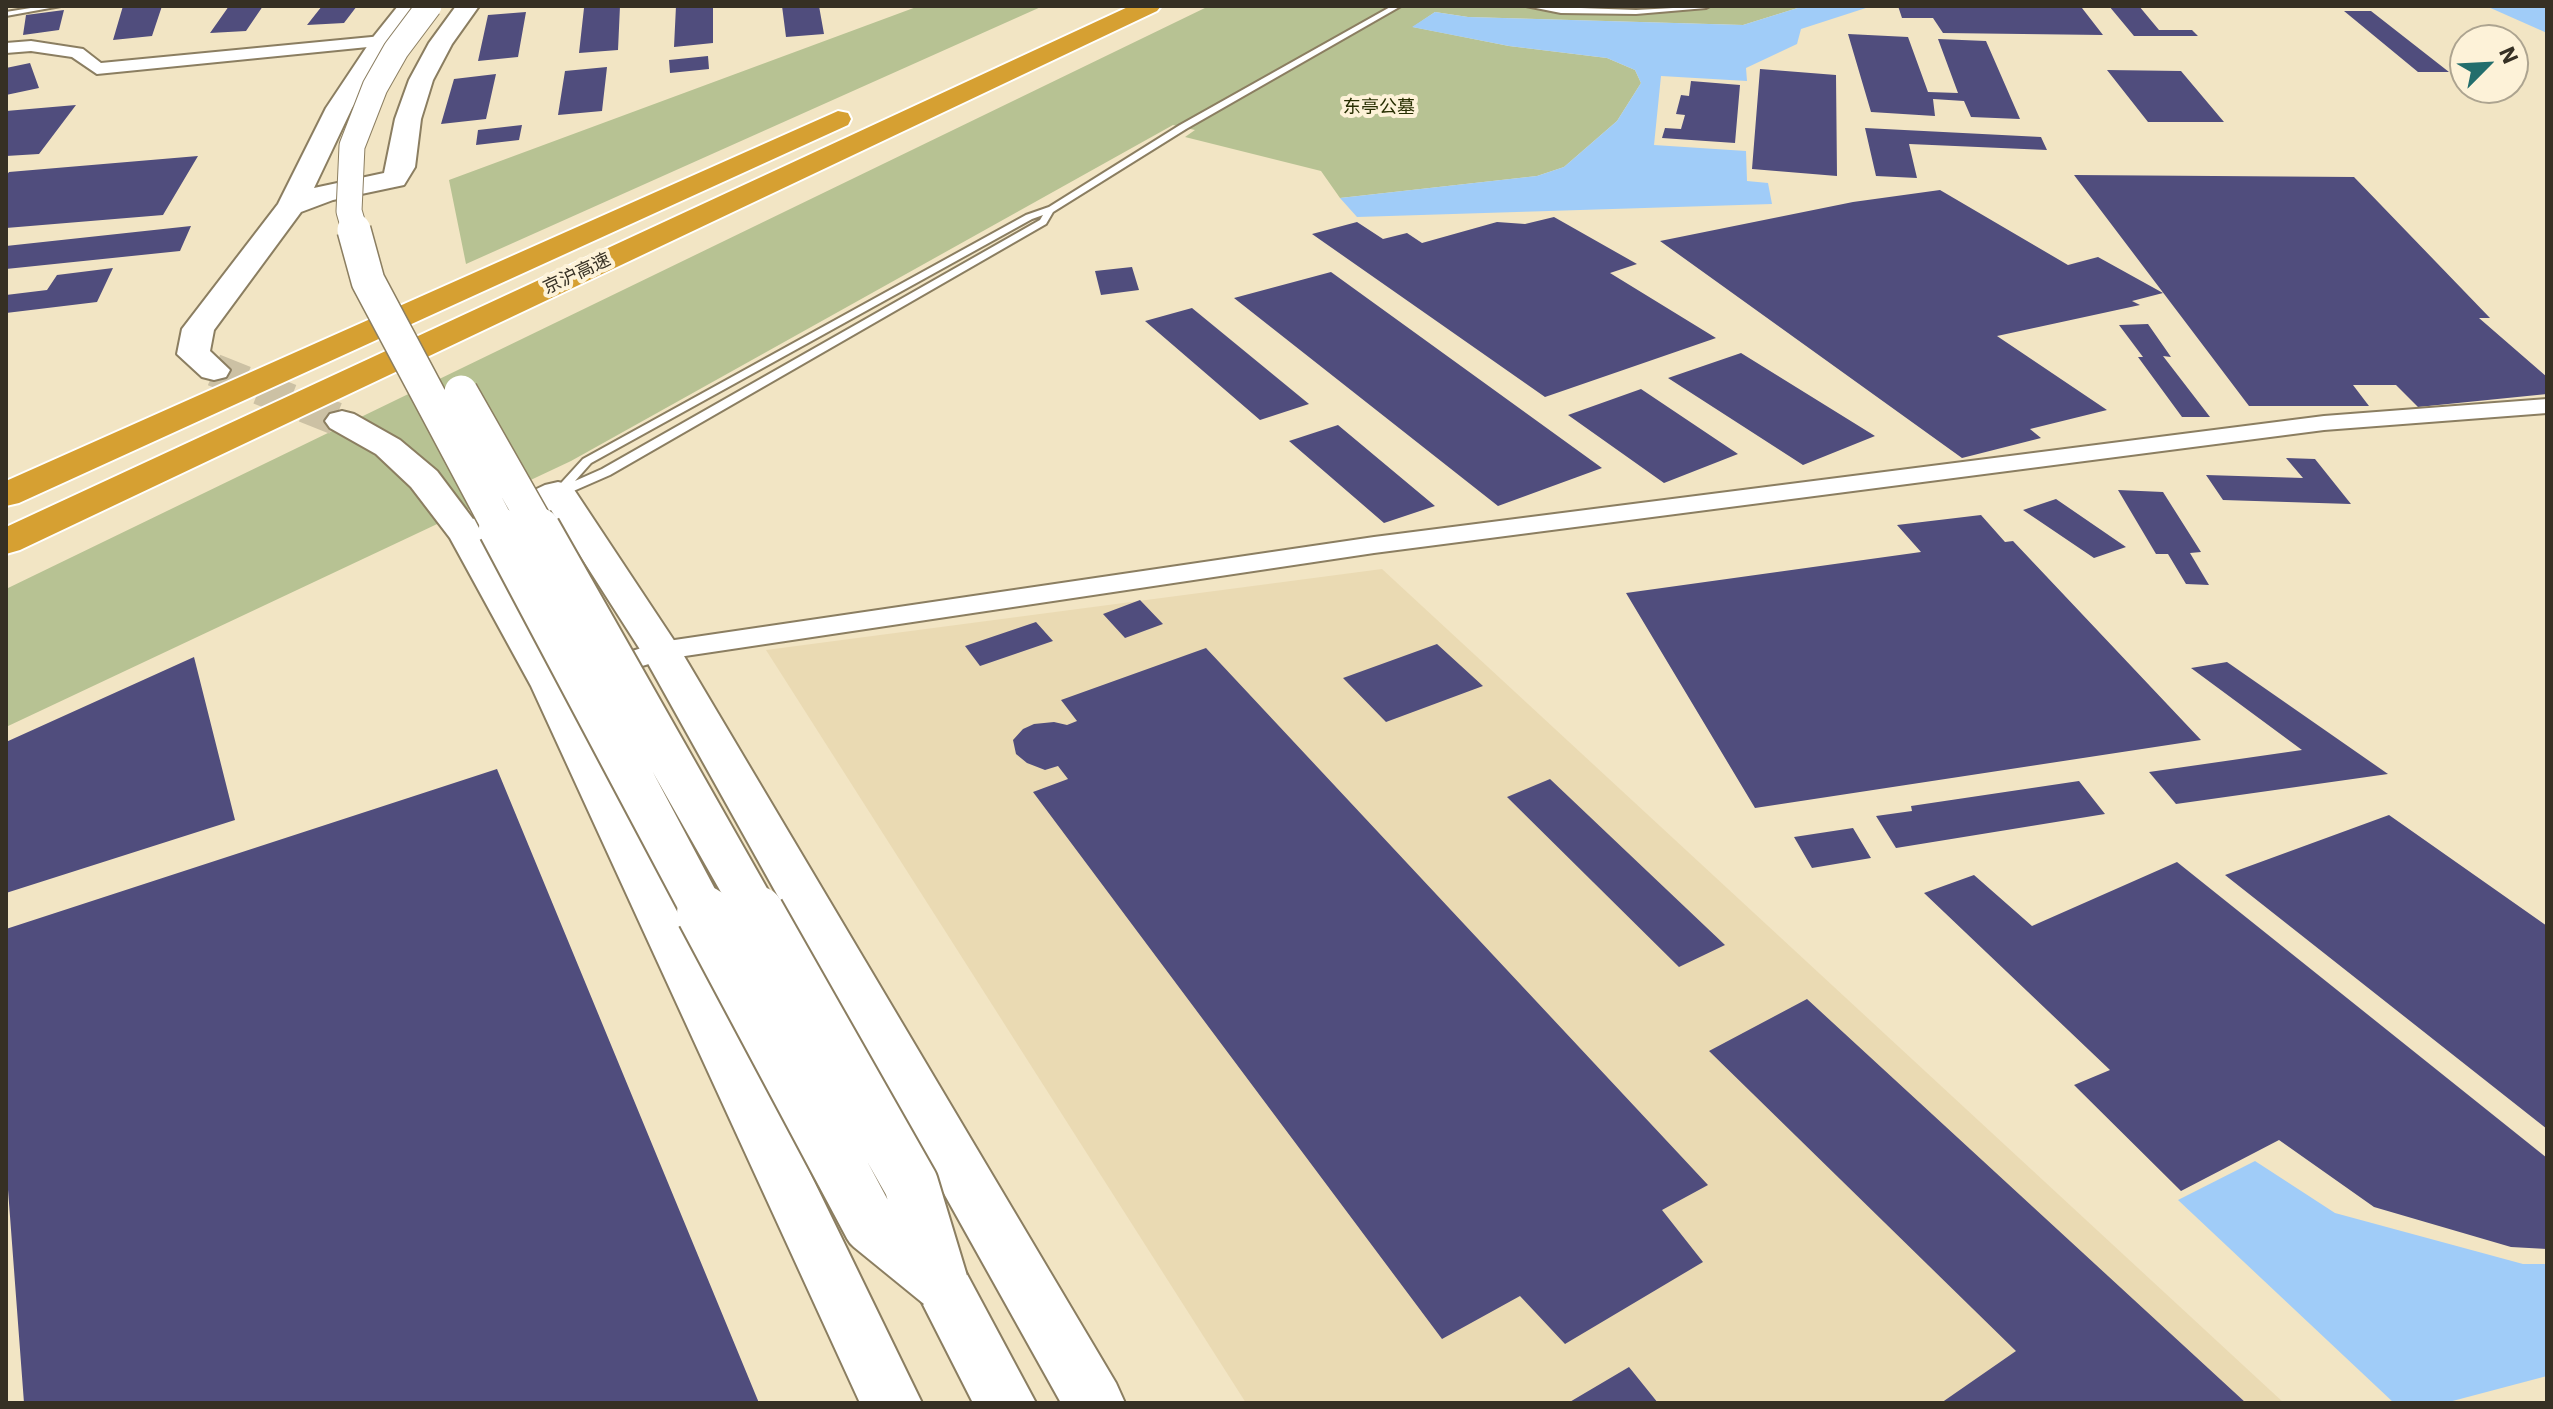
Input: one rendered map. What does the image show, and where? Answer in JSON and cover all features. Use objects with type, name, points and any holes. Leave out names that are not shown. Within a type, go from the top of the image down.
[{"type":"highway","name":"京沪高速","points":[[6,542],[1149,6]]},
{"type":"highway","name":"京沪高速","points":[[6,495],[867,106]]},
{"type":"main road","points":[[214,370],[193,354],[198,329],[291,206],[339,108],[382,41],[410,6]]},
{"type":"main road","points":[[429,6],[396,50],[375,87],[352,146],[349,211],[368,281],[871,1226],[941,1283]]},
{"type":"main road","points":[[450,6],[411,61],[386,104],[378,139],[373,188],[382,240],[408,299],[911,1184],[941,1283],[1005,1403]]},
{"type":"main road","points":[[291,206],[326,193],[394,179],[401,167],[408,119],[421,80],[441,43],[468,6]]},
{"type":"main road","points":[[342,421],[388,447],[424,479],[467,536],[552,686],[891,1403]]},
{"type":"main road","points":[[467,536],[558,493],[661,651],[1094,1403]]},
{"type":"street","points":[[6,48],[31,46],[77,53],[97,69],[382,41]]},
{"type":"street","points":[[552,686],[661,651],[1374,545],[2324,423],[2547,406]]},
{"type":"lane","points":[[6,14],[57,6]]},
{"type":"lane","points":[[558,493],[587,461],[1029,217],[1052,209],[1183,127],[1397,6]]},
{"type":"lane","points":[[1530,6],[1597,12],[1706,6]]},
{"type":"lane","points":[[558,493],[606,472],[1043,222],[1052,209]]},
{"type":"shaded area","points":[[1382,569],[2284,1403],[1246,1403],[766,650]]},
{"type":"green space","points":[[919,6],[1043,6],[466,264],[449,180]]},
{"type":"green space","name":"东亭公墓","points":[[1209,6],[1804,6],[1743,25],[1468,17],[1435,12],[1413,27],[1509,46],[1607,58],[1635,70],[1641,83],[1617,121],[1564,167],[1537,176],[1340,198],[1321,171],[1185,137],[1195,130],[1173,125],[571,461],[6,727],[6,589]]},
{"type":"water","points":[[1804,6],[1872,6],[1801,29],[1797,44],[1746,68],[1747,81],[1661,76],[1654,145],[1746,151],[1747,181],[1768,183],[1772,204],[1357,217],[1340,198],[1537,176],[1564,167],[1617,121],[1641,83],[1635,70],[1607,58],[1509,46],[1412,27],[1435,12],[1468,17],[1743,25]]},
{"type":"water","points":[[2486,6],[2547,6],[2547,33]]},
{"type":"water","points":[[2255,1161],[2335,1213],[2523,1264],[2547,1264],[2547,1376],[2445,1403],[2394,1403],[2178,1200]]},
{"type":"building","points":[[123,6],[162,6],[152,36],[113,40]]},
{"type":"building","points":[[229,6],[263,6],[246,31],[210,33]]},
{"type":"building","points":[[322,6],[357,6],[344,23],[307,25]]},
{"type":"building","points":[[620,6],[618,50],[579,53],[584,8]]},
{"type":"building","points":[[676,6],[713,6],[713,43],[674,47]]},
{"type":"building","points":[[782,6],[819,6],[824,34],[786,37]]},
{"type":"building","points":[[1898,6],[2082,8],[2103,35],[1943,33],[1933,18],[1902,18]]},
{"type":"building","points":[[2109,6],[2139,6],[2159,30],[2192,30],[2198,36],[2134,36]]},
{"type":"building","points":[[64,10],[59,30],[23,35],[26,15]]},
{"type":"building","points":[[2344,11],[2371,11],[2449,72],[2418,72]]},
{"type":"building","points":[[526,12],[518,57],[478,61],[488,15]]},
{"type":"building","points":[[1848,34],[1908,37],[1928,92],[1958,93],[1938,39],[1986,41],[2020,119],[1971,117],[1964,101],[1933,99],[1935,116],[1871,112]]},
{"type":"building","points":[[708,56],[709,69],[670,73],[669,60]]},
{"type":"building","points":[[30,63],[39,88],[6,95],[6,68]]},
{"type":"building","points":[[607,67],[602,111],[558,115],[565,71]]},
{"type":"building","points":[[1760,69],[1836,75],[1837,176],[1752,169]]},
{"type":"building","points":[[2107,70],[2181,71],[2224,122],[2148,122]]},
{"type":"building","points":[[496,74],[486,119],[441,124],[454,79]]},
{"type":"building","points":[[1691,81],[1740,85],[1735,143],[1662,138],[1665,128],[1681,129],[1685,115],[1676,114],[1681,95],[1689,96]]},
{"type":"building","points":[[76,105],[39,154],[6,156],[6,111]]},
{"type":"building","points":[[522,125],[519,140],[476,145],[478,130]]},
{"type":"building","points":[[1865,128],[2041,137],[2047,150],[1909,144],[1917,178],[1876,176]]},
{"type":"building","points":[[198,156],[163,215],[6,228],[6,176],[9,172]]},
{"type":"building","points":[[2074,175],[2354,177],[2490,318],[2479,318],[2547,377],[2547,394],[2418,407],[2396,385],[2353,385],[2369,406],[2249,406]]},
{"type":"building","points":[[1940,190],[2068,265],[2098,257],[2163,293],[2132,301],[2140,305],[1997,336],[2107,410],[2030,429],[2041,438],[1962,458],[1660,241],[1853,202]]},
{"type":"building","points":[[1554,217],[1637,264],[1610,273],[1716,338],[1545,397],[1312,234],[1357,222],[1383,239],[1407,233],[1422,243],[1497,222],[1525,224]]},
{"type":"building","points":[[191,226],[180,251],[6,269],[6,246]]},
{"type":"building","points":[[1132,267],[1139,290],[1101,295],[1095,271]]},
{"type":"building","points":[[113,268],[97,302],[6,313],[6,295],[47,290],[57,275]]},
{"type":"building","points":[[1331,272],[1602,468],[1498,506],[1234,298]]},
{"type":"building","points":[[1192,308],[1309,404],[1260,420],[1145,321]]},
{"type":"building","points":[[2148,324],[2171,357],[2163,356],[2210,417],[2182,417],[2138,357],[2143,357],[2119,325]]},
{"type":"building","points":[[1741,353],[1875,436],[1803,465],[1668,378]]},
{"type":"building","points":[[1641,389],[1738,454],[1664,483],[1568,415]]},
{"type":"building","points":[[1338,425],[1435,506],[1384,523],[1289,441]]},
{"type":"building","points":[[2286,458],[2315,459],[2351,504],[2223,500],[2206,475],[2303,478]]},
{"type":"building","points":[[2118,490],[2163,492],[2201,552],[2190,553],[2209,585],[2186,584],[2168,554],[2156,554]]},
{"type":"building","points":[[2056,499],[2126,547],[2094,558],[2023,510]]},
{"type":"building","points":[[1981,515],[2005,542],[2013,541],[2201,740],[1755,808],[1626,593],[1921,552],[1897,525]]},
{"type":"building","points":[[1140,600],[1163,624],[1125,638],[1103,614]]},
{"type":"building","points":[[1036,622],[1053,641],[980,666],[965,646]]},
{"type":"building","points":[[1437,644],[1483,686],[1386,722],[1343,678]]},
{"type":"building","points":[[1206,648],[1708,1185],[1662,1210],[1703,1262],[1565,1344],[1520,1296],[1442,1339],[1033,792],[1068,779],[1058,766],[1045,770],[1027,763],[1016,754],[1013,740],[1023,729],[1034,724],[1054,722],[1067,725],[1077,721],[1061,700]]},
{"type":"building","points":[[194,657],[235,820],[6,893],[6,742]]},
{"type":"building","points":[[2227,662],[2388,774],[2176,804],[2149,772],[2302,750],[2191,668]]},
{"type":"building","points":[[497,769],[759,1403],[24,1403],[6,1163],[6,929]]},
{"type":"building","points":[[1550,779],[1725,945],[1679,967],[1507,797]]},
{"type":"building","points":[[2079,781],[2105,814],[1896,848],[1876,816],[1912,811],[1911,806]]},
{"type":"building","points":[[2389,815],[2547,926],[2547,1129],[2225,875]]},
{"type":"building","points":[[1853,828],[1871,858],[1812,868],[1794,837]]},
{"type":"building","points":[[2177,862],[2547,1158],[2547,1249],[2511,1247],[2374,1207],[2279,1140],[2181,1191],[2074,1085],[2110,1070],[1924,893],[1974,875],[2032,926]]},
{"type":"building","points":[[1807,999],[2246,1403],[1941,1403],[2016,1351],[1709,1051]]},
{"type":"building","points":[[1629,1367],[1658,1403],[1568,1403]]},
{"type":"tunnel","points":[[214,370],[342,421]]}]
